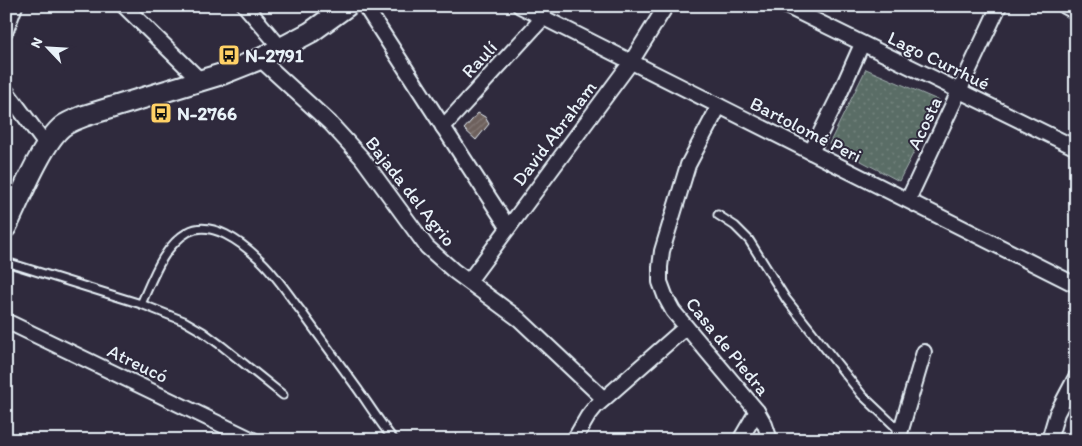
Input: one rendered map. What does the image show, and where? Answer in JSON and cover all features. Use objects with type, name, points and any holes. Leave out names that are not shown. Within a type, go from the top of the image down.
[{"type":"main road","points":[[7,224],[46,146],[62,127],[72,120],[201,81],[260,59],[311,32],[348,6]]},
{"type":"street","points":[[6,30],[15,6]]},
{"type":"street","points":[[124,6],[201,81]]},
{"type":"street","points":[[245,6],[281,48]]},
{"type":"street","points":[[365,6],[508,227]]},
{"type":"street","name":"Bartolomé Peri","points":[[520,6],[1076,284]]},
{"type":"street","name":"David Abraham","points":[[469,281],[631,62],[666,6]]},
{"type":"street","name":"Lago Currhué","points":[[786,6],[1076,148]]},
{"type":"street","name":"Acosta","points":[[908,200],[1000,6]]},
{"type":"street","points":[[1065,6],[1076,12]]},
{"type":"street","name":"Raulí","points":[[443,126],[543,18]]},
{"type":"street","points":[[811,152],[838,100],[862,44]]},
{"type":"street","name":"Bajada del Agrio","points":[[260,59],[347,140],[427,247],[439,259],[518,319],[604,399]]},
{"type":"street","points":[[6,91],[46,146]]},
{"type":"street","name":"Casa de Piedra","points":[[719,106],[688,165],[662,251],[660,282],[666,298],[686,327],[757,411],[765,425],[770,440]]},
{"type":"street","name":"Atreucó","points":[[6,321],[253,440]]},
{"type":"street","points":[[574,440],[588,416],[604,399],[686,327]]},
{"type":"street","points":[[899,435],[924,352]]},
{"type":"street","points":[[1049,440],[1057,413],[1076,377]]},
{"type":"street","points":[[740,440],[757,411]]},
{"type":"lane","points":[[718,215],[735,226],[749,240],[786,299],[862,395],[899,435]]},
{"type":"lane","points":[[141,304],[172,245],[189,232],[203,228],[221,232],[242,244],[276,277],[394,440]]},
{"type":"lane","points":[[6,262],[165,313],[203,332],[283,395]]},
{"type":"green space","points":[[866,69],[940,101],[899,181],[829,144]]},
{"type":"building","points":[[478,113],[485,117],[489,124],[476,140],[464,129]]},
{"type":"place","name":"N-2791","points":[[229,55]]},
{"type":"place","name":"N-2766","points":[[161,113]]}]
